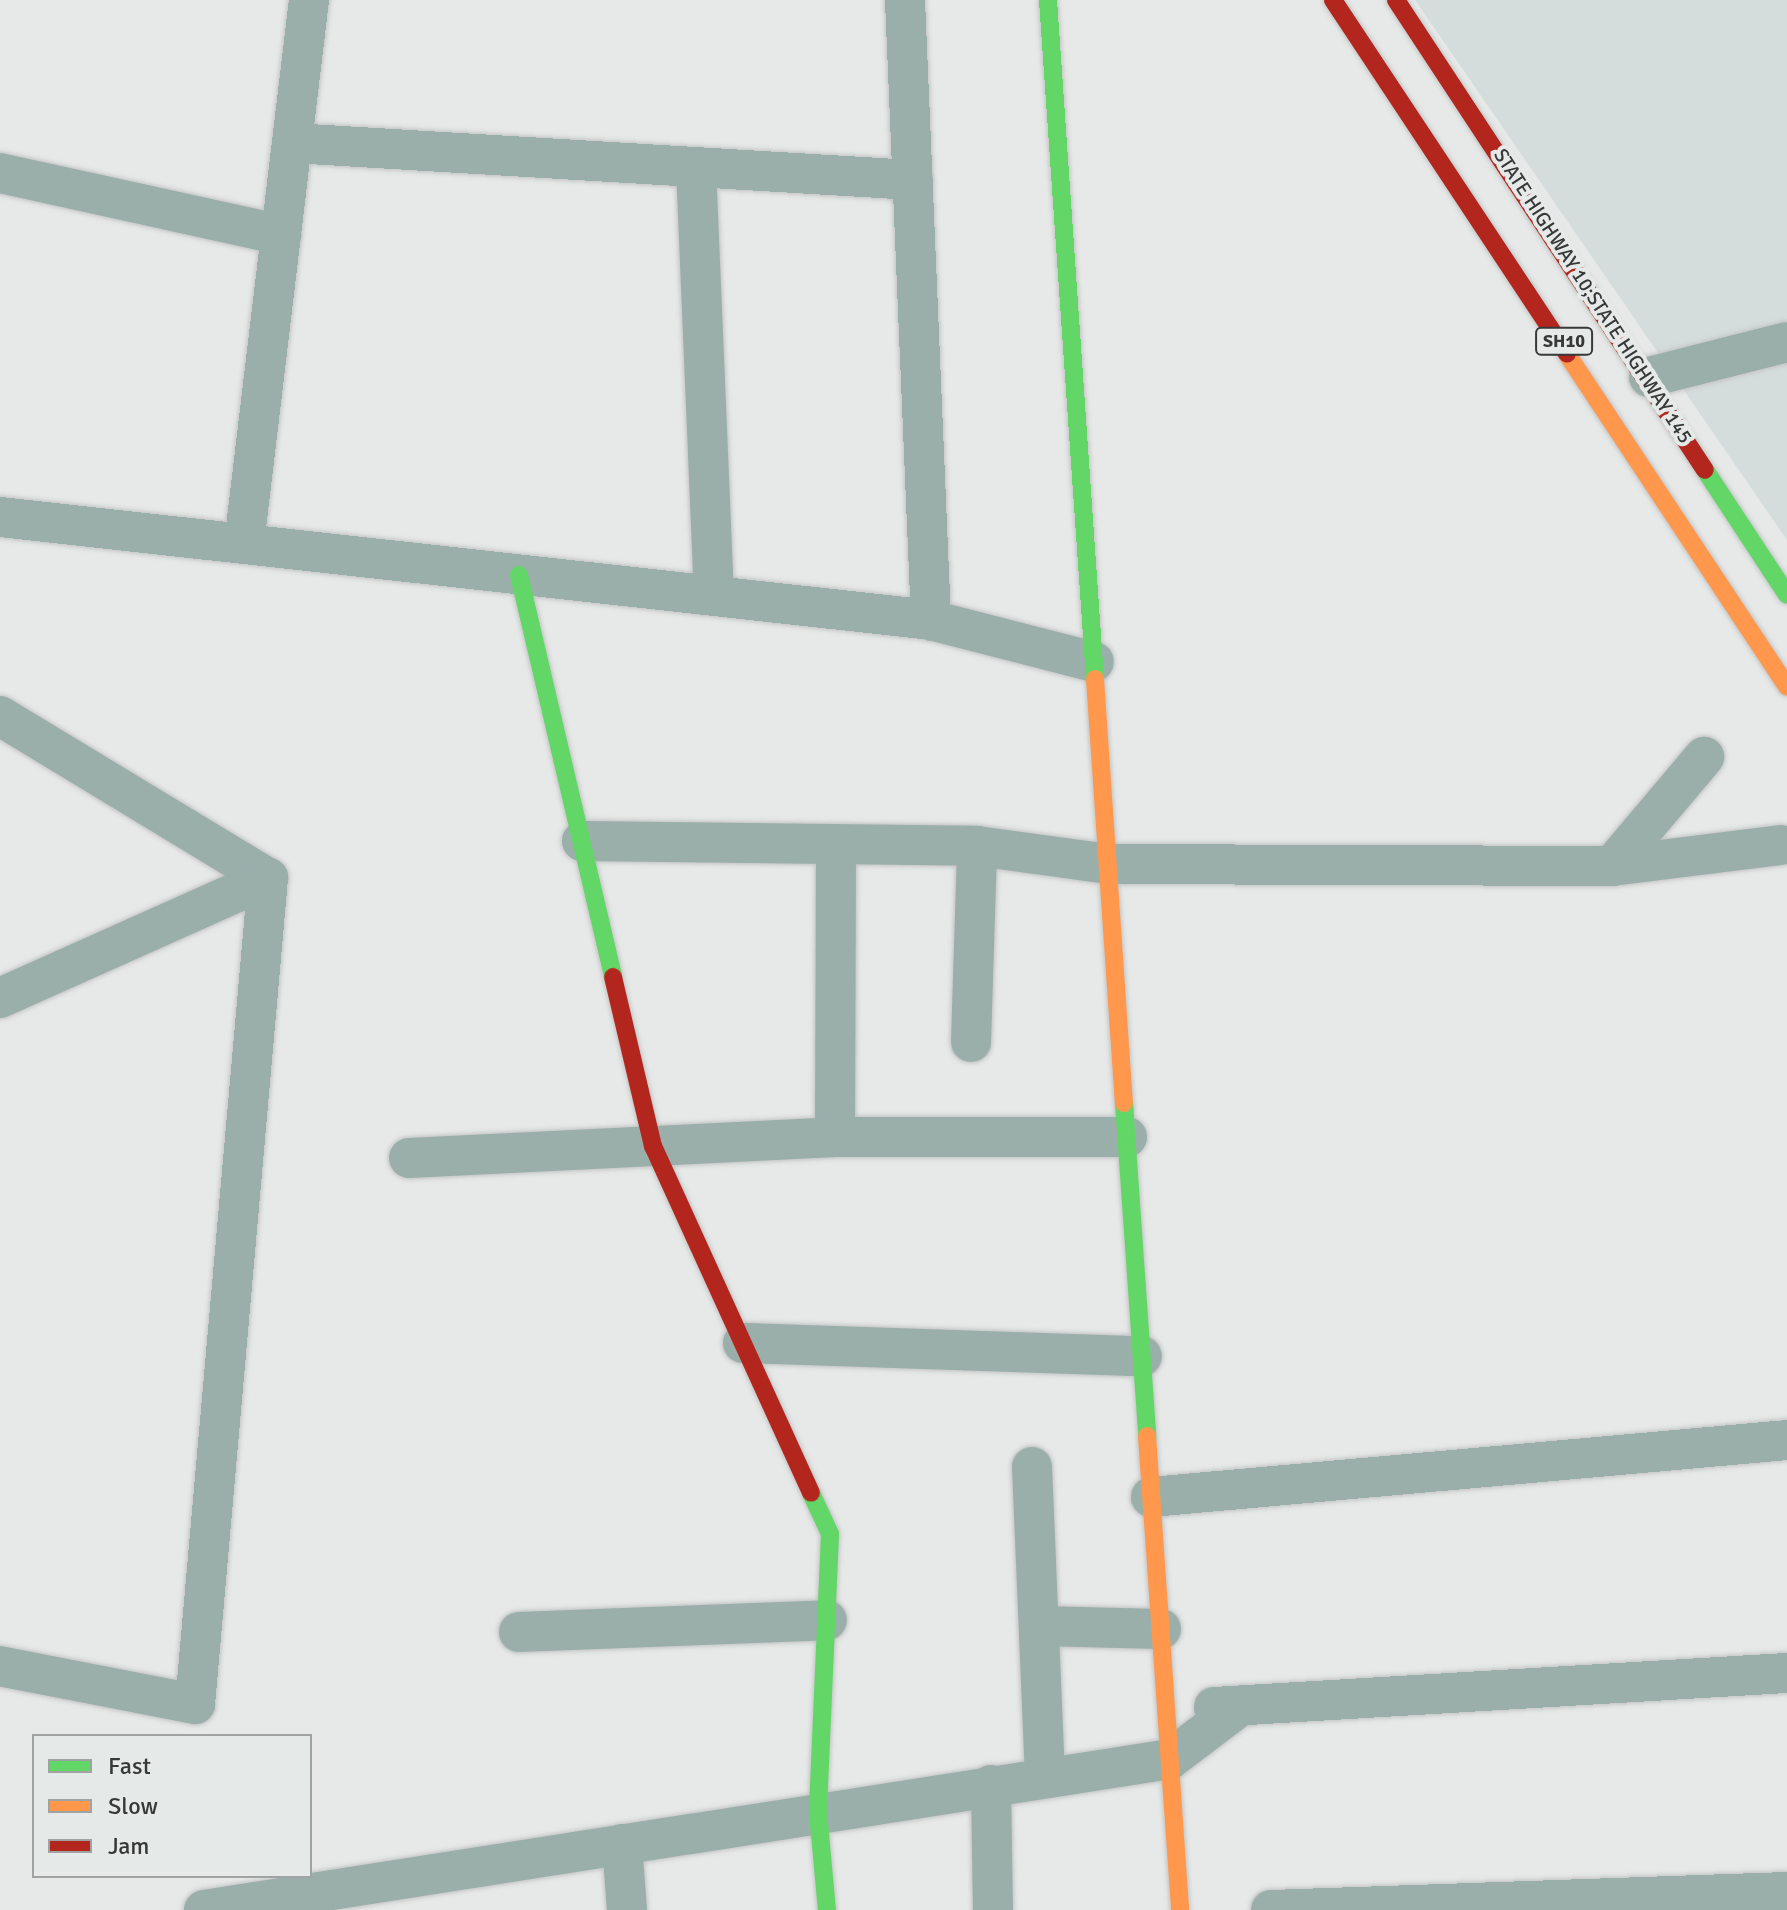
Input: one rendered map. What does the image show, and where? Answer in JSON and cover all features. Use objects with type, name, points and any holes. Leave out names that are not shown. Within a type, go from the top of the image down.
[{"type":"street","points":[[244,544],[309,0]]},
{"type":"street","points":[[905,0],[931,620]]},
{"type":"street","name":"SH10","points":[[1333,0],[1787,687]]},
{"type":"street","name":"STATE HIGHWAY 10;STATE HIGHWAY 145","points":[[1396,0],[1649,377],[1787,595]]},
{"type":"street","points":[[1046,1],[1180,1910]]},
{"type":"street","points":[[292,143],[913,180]]},
{"type":"street","points":[[696,167],[714,596]]},
{"type":"street","points":[[0,173],[281,235]]},
{"type":"street","points":[[1649,377],[1787,342]]},
{"type":"street","points":[[0,517],[931,620],[1094,662]]},
{"type":"street","points":[[519,575],[653,1146],[830,1534],[818,1812],[827,1910]]},
{"type":"street","points":[[0,716],[268,878]]},
{"type":"street","points":[[1612,866],[1704,757]]},
{"type":"street","points":[[582,841],[977,846],[1108,864],[1612,866],[1781,845]]},
{"type":"street","points":[[835,1137],[836,844]]},
{"type":"street","points":[[971,1042],[977,846]]},
{"type":"street","points":[[0,998],[268,878]]},
{"type":"street","points":[[0,1666],[195,1704],[268,878]]},
{"type":"street","points":[[409,1158],[835,1137],[1127,1137]]},
{"type":"street","points":[[743,1343],[1142,1356]]},
{"type":"street","points":[[1151,1497],[1787,1440]]},
{"type":"street","points":[[1032,1467],[1045,1776]]},
{"type":"street","points":[[519,1632],[827,1620]]},
{"type":"street","points":[[1039,1626],[1161,1629]]},
{"type":"street","points":[[1166,1710],[1787,1673]]},
{"type":"street","points":[[204,1910],[428,1892],[622,1844],[1170,1759],[1240,1706]]},
{"type":"street","points":[[991,1785],[993,1910]]},
{"type":"street","points":[[622,1844],[627,1910]]},
{"type":"street","points":[[1271,1910],[1740,1902],[1787,1892]]},
{"type":"shaded area","points":[[1415,0],[1787,0],[1787,540]]},
{"type":"traffic: fast","points":[[1048,0],[1095,679]]},
{"type":"traffic: fast","points":[[1705,470],[1787,595]]},
{"type":"traffic: fast","points":[[519,575],[613,977]]},
{"type":"traffic: fast","points":[[1124,1103],[1147,1436]]},
{"type":"traffic: fast","points":[[811,1493],[830,1534],[818,1812],[827,1910]]},
{"type":"traffic: slow","points":[[1567,354],[1787,687]]},
{"type":"traffic: slow","points":[[1095,679],[1124,1103]]},
{"type":"traffic: slow","points":[[1147,1436],[1180,1910]]},
{"type":"traffic: jam","points":[[1333,0],[1567,354]]},
{"type":"traffic: jam","points":[[1396,0],[1705,470]]},
{"type":"traffic: jam","points":[[613,977],[653,1146],[811,1493]]}]
